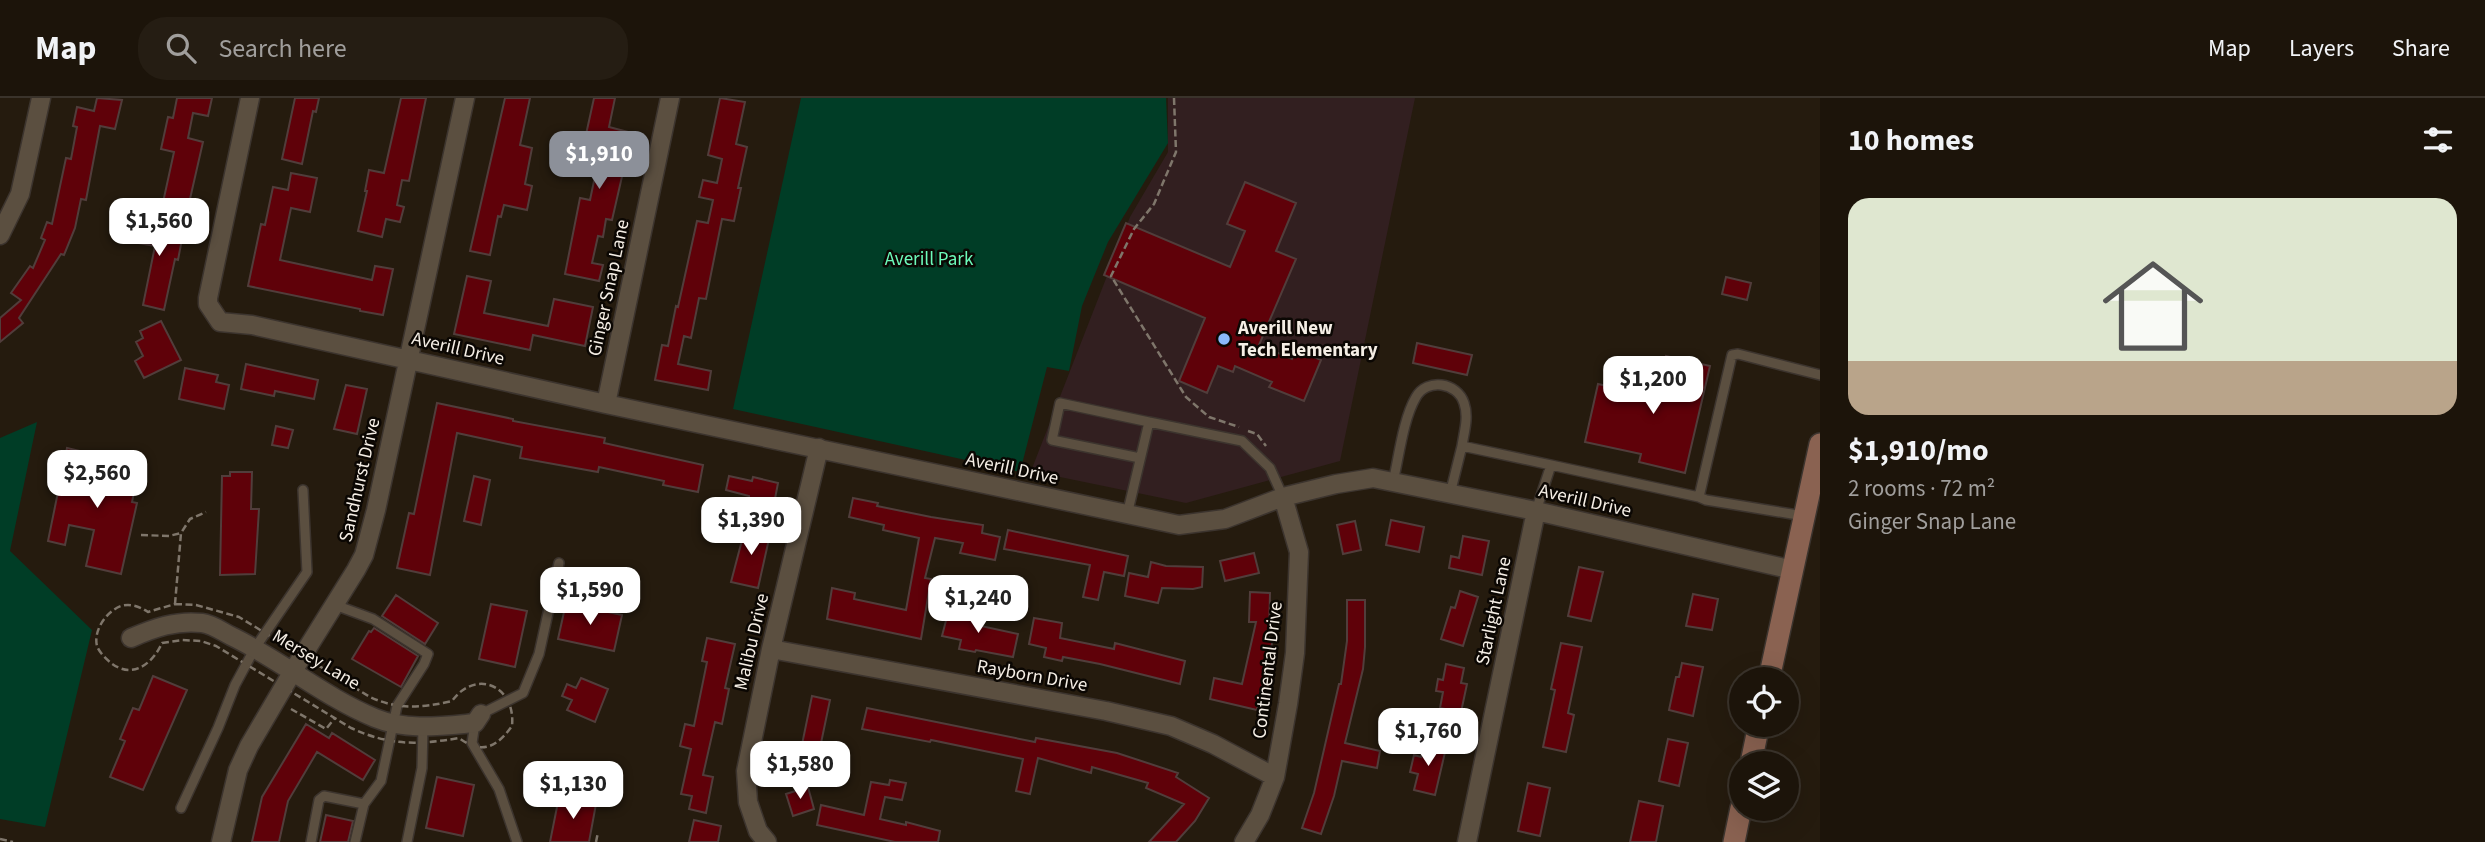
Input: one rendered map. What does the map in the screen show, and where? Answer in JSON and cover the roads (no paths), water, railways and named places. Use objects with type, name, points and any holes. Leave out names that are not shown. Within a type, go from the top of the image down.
[{"type":"street","points":[[0,236],[20,194],[41,98]]},
{"type":"street","name":"Averill Drive","points":[[250,98],[212,270],[208,304],[220,322],[252,325],[606,404],[1179,525],[1225,519],[1283,497],[1373,478],[1793,570]]},
{"type":"street","name":"Sandhurst Drive","points":[[221,842],[238,770],[248,746],[360,563],[371,530],[465,98]]},
{"type":"street","name":"Ginger Snap Lane","points":[[606,404],[670,98]]},
{"type":"street","points":[[1772,667],[1820,444]]},
{"type":"street","name":"Malibu Drive","points":[[767,842],[758,831],[748,802],[746,771],[771,649],[819,448]]},
{"type":"street","name":"Continental Drive","points":[[1244,842],[1260,815],[1275,777],[1289,704],[1297,618],[1299,552],[1283,497]]},
{"type":"street","name":"Starlight Lane","points":[[1467,842],[1536,512]]},
{"type":"street","name":"Mersey Lane","points":[[131,638],[167,623],[204,623],[255,648],[342,702],[376,718],[423,727],[478,718]]},
{"type":"street","name":"Rayborn Drive","points":[[771,649],[1105,711],[1171,726],[1213,744],[1275,777]]},
{"type":"street","points":[[1734,842],[1738,821]]},
{"type":"lane","points":[[1699,497],[1732,355],[1738,354],[1820,375]]},
{"type":"lane","points":[[1393,482],[1415,398],[1422,389],[1440,385],[1458,392],[1464,401],[1467,416],[1450,494]]},
{"type":"lane","points":[[1140,458],[1052,440],[1060,403],[1242,441],[1270,468],[1283,497]]},
{"type":"lane","points":[[1127,515],[1149,422]]},
{"type":"lane","points":[[1462,446],[1706,500],[1804,516]]},
{"type":"lane","points":[[1536,512],[1551,465]]},
{"type":"lane","points":[[181,808],[235,685],[255,648],[307,572],[303,490]]},
{"type":"lane","points":[[517,842],[499,789],[472,743],[478,718],[523,693],[539,654],[559,563]]},
{"type":"lane","points":[[335,605],[373,619],[428,654],[397,706],[381,781],[364,804],[355,842]]},
{"type":"lane","points":[[407,842],[422,768],[423,727]]},
{"type":"lane","points":[[310,842],[320,800],[324,796],[364,804]]},
{"type":"place","name":"Averill New Tech Elementary","points":[[1224,339]]},
{"type":"park label","name":"Averill Park","points":[[929,259]]}]
